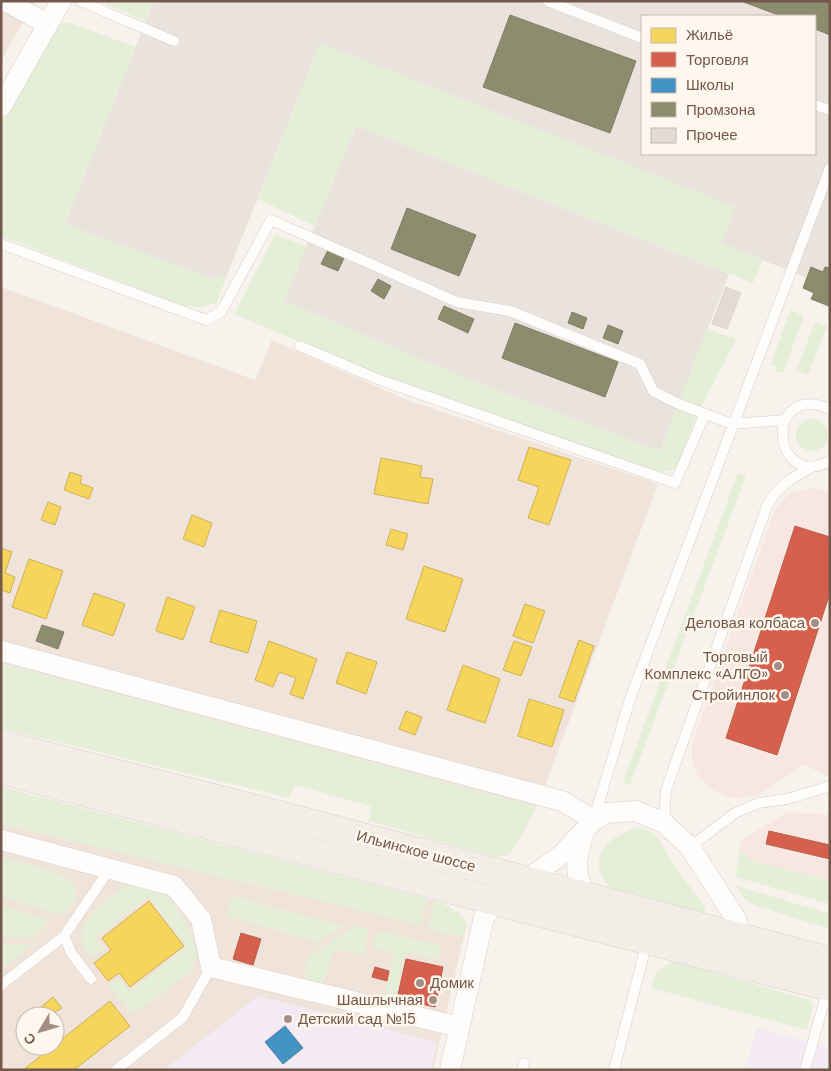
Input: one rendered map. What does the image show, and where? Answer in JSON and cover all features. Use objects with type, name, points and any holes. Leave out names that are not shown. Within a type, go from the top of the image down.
[{"type":"main road","name":"Ильинское шоссе","points":[[1,744],[527,880],[739,937],[829,979]]},
{"type":"main road","name":"Ильинское шоссе","points":[[1,770],[647,941],[712,957],[829,979]]},
{"type":"street","points":[[6,1],[47,24]]},
{"type":"street","points":[[1,107],[47,24],[62,1]]},
{"type":"street","points":[[1,651],[562,801],[589,824]]},
{"type":"street","points":[[450,1070],[484,917],[498,902],[561,855],[589,824],[606,813],[622,810],[651,816],[664,823],[690,847],[736,919],[739,937],[738,944],[729,953],[712,957]]},
{"type":"street","points":[[589,824],[576,859],[578,879],[587,896],[603,915],[621,928],[647,941]]},
{"type":"street","points":[[1,840],[111,867],[174,886],[201,919],[211,967],[460,1027]]},
{"type":"street","points":[[496,872],[538,868],[561,855]]},
{"type":"street","points":[[446,887],[471,909],[478,920],[479,942]]},
{"type":"street","points":[[479,942],[498,921],[511,914],[532,911]]},
{"type":"lane","points":[[80,1],[174,41]]},
{"type":"lane","points":[[548,1],[641,38]]},
{"type":"lane","points":[[816,104],[830,110]]},
{"type":"lane","points":[[589,824],[630,699],[830,168]]},
{"type":"lane","points":[[1,244],[206,320],[221,312],[271,220],[457,302],[510,311],[640,364],[652,391],[705,414],[732,424],[785,420]]},
{"type":"lane","points":[[300,346],[380,380],[676,483],[705,414]]},
{"type":"lane","points":[[812,467],[801,464],[788,455],[782,443],[781,431],[785,420],[793,411],[808,404],[830,409]]},
{"type":"lane","points":[[664,823],[666,790],[767,506],[774,492],[784,482],[812,467],[830,461]]},
{"type":"lane","points":[[690,847],[735,813],[759,803],[786,799],[830,786]]},
{"type":"lane","points":[[1,985],[64,936],[111,867]]},
{"type":"lane","points":[[64,936],[72,954],[91,979]]},
{"type":"lane","points":[[614,1070],[647,941]]},
{"type":"lane","points":[[116,1070],[183,1017],[211,967]]},
{"type":"lane","points":[[805,1070],[829,979]]},
{"type":"shaded area","points":[[1,1],[35,1],[1,61]]},
{"type":"shaded area","points":[[154,1],[830,1],[829,306],[811,299],[814,293],[803,288],[807,278],[721,243],[735,207],[320,43],[227,275],[211,278],[65,224]]},
{"type":"shaded area","points":[[356,126],[729,274],[660,451],[470,380],[284,301]]},
{"type":"shaded area","points":[[1,287],[255,380],[272,340],[407,400],[658,484],[537,807],[1,663]]},
{"type":"shaded area","points":[[815,488],[830,492],[830,778],[804,764],[757,795],[740,798],[728,797],[713,790],[698,776],[692,760],[692,744],[774,512],[792,492]]},
{"type":"shaded area","points":[[1,787],[435,901],[451,908],[467,923],[433,1070],[1,1070]]},
{"type":"shaded area","points":[[789,812],[830,815],[830,881],[749,860],[739,848],[742,839]]},
{"type":"shaded area","name":"Детский сад №15","points":[[258,996],[437,1042],[431,1070],[164,1070]]},
{"type":"shaded area","points":[[757,1028],[830,1048],[830,1070],[745,1070]]},
{"type":"green space","points":[[99,1],[154,1],[146,21]]},
{"type":"green space","points":[[70,23],[136,47],[65,224],[211,278],[227,275],[217,302],[201,307],[184,306],[1,236],[1,118],[50,32],[57,25]]},
{"type":"green space","points":[[320,43],[736,207],[721,242],[763,260],[753,283],[356,126],[315,226],[258,199]]},
{"type":"green space","points":[[275,235],[307,246],[284,301],[470,380],[660,451],[707,329],[736,339],[695,419],[676,469],[656,473],[383,377],[234,314]]},
{"type":"green space","points":[[790,310],[804,316],[783,373],[775,371],[777,367],[771,364]]},
{"type":"green space","points":[[815,322],[827,326],[808,375],[796,371]]},
{"type":"green space","points":[[812,419],[823,424],[828,435],[823,446],[812,451],[801,446],[796,435],[801,424]]},
{"type":"green space","points":[[738,473],[746,476],[630,785],[623,782]]},
{"type":"green space","points":[[1,663],[537,807],[511,852],[507,855],[496,857],[369,821],[371,806],[295,785],[289,798],[1,728]]},
{"type":"green space","points":[[1,787],[427,899],[420,925],[1,824]]},
{"type":"green space","points":[[638,828],[651,831],[657,837],[675,867],[705,907],[705,913],[612,888],[603,878],[599,868],[602,850],[617,837],[627,831]]},
{"type":"green space","points":[[739,848],[749,860],[830,881],[830,904],[736,877]]},
{"type":"green space","points":[[1,858],[59,874],[71,882],[77,891],[74,902],[62,915],[1,897]]},
{"type":"green space","points":[[135,882],[164,894],[184,919],[194,940],[196,950],[195,960],[189,972],[140,1009],[131,1012],[108,986],[119,978],[130,991],[187,946],[148,897],[95,938],[104,949],[91,958],[82,941],[86,922],[92,913],[108,898]]},
{"type":"green space","points":[[734,885],[830,914],[830,929],[756,906],[747,901]]},
{"type":"green space","points":[[232,896],[345,926],[317,942],[227,916]]},
{"type":"green space","points":[[435,901],[461,915],[467,923],[463,937],[428,929]]},
{"type":"green space","points":[[1,906],[50,920],[33,938],[1,937]]},
{"type":"green space","points":[[356,926],[369,929],[363,955],[334,949],[323,986],[304,980],[308,957]]},
{"type":"green space","points":[[377,931],[441,945],[438,959],[405,952],[394,1001],[384,999],[394,953],[373,948]]},
{"type":"green space","points":[[1,944],[33,945],[1,969]]},
{"type":"green space","points":[[673,961],[809,1000],[813,1004],[807,1030],[651,988],[656,973]]},
{"type":"building: Жильё","points":[[529,447],[571,460],[549,525],[528,518],[539,487],[518,480]]},
{"type":"building: Жильё","points":[[381,458],[422,466],[420,477],[433,479],[428,504],[374,494]]},
{"type":"building: Жильё","points":[[70,472],[82,476],[80,483],[93,488],[89,499],[64,490]]},
{"type":"building: Жильё","points":[[48,502],[61,507],[55,525],[41,520]]},
{"type":"building: Жильё","points":[[192,515],[212,523],[204,547],[183,539]]},
{"type":"building: Жильё","points":[[391,529],[408,534],[403,550],[386,545]]},
{"type":"building: Жильё","points":[[1,548],[12,552],[5,573],[15,577],[10,593],[1,590]]},
{"type":"building: Жильё","points":[[29,559],[63,571],[46,619],[12,607]]},
{"type":"building: Жильё","points":[[424,566],[463,579],[445,632],[406,619]]},
{"type":"building: Жильё","points":[[94,593],[125,604],[113,636],[82,625]]},
{"type":"building: Жильё","points":[[167,597],[195,607],[183,640],[156,631]]},
{"type":"building: Жильё","points":[[525,604],[545,611],[533,643],[513,636]]},
{"type":"building: Жильё","points":[[220,610],[257,621],[248,653],[210,642]]},
{"type":"building: Жильё","points":[[579,640],[594,646],[574,702],[559,697]]},
{"type":"building: Жильё","points":[[269,641],[317,659],[303,699],[290,694],[296,678],[279,672],[273,687],[255,680]]},
{"type":"building: Жильё","points":[[514,641],[532,647],[521,676],[503,670]]},
{"type":"building: Жильё","points":[[347,652],[377,662],[366,694],[336,683]]},
{"type":"building: Жильё","points":[[463,665],[500,679],[485,723],[447,710]]},
{"type":"building: Жильё","points":[[529,699],[564,710],[552,747],[518,736]]},
{"type":"building: Жильё","points":[[406,711],[422,717],[415,735],[399,729]]},
{"type":"building: Жильё","points":[[149,901],[184,946],[130,987],[119,973],[108,981],[94,963],[111,950],[102,938]]},
{"type":"building: Жильё","points":[[53,997],[60,1006],[42,1006]]},
{"type":"building: Жильё","points":[[110,1001],[130,1026],[74,1070],[23,1070],[41,1056],[65,1056],[65,1037]]},
{"type":"building: Торговля","name":"Торговый Комплекс «АЛГО»","points":[[795,526],[830,537],[830,593],[777,755],[726,738]]},
{"type":"building: Торговля","points":[[769,831],[830,845],[830,859],[766,844]]},
{"type":"building: Торговля","points":[[241,933],[261,939],[253,965],[233,959]]},
{"type":"building: Торговля","name":"Домик","points":[[406,959],[443,967],[435,1007],[397,999]]},
{"type":"building: Торговля","points":[[375,967],[389,971],[387,981],[372,977]]},
{"type":"building: Школы","points":[[285,1026],[303,1048],[283,1064],[265,1042]]},
{"type":"building: Промзона","points":[[741,1],[830,1],[830,35],[816,29],[816,15],[778,15]]},
{"type":"building: Промзона","points":[[510,15],[636,61],[610,133],[483,87]]},
{"type":"building: Промзона","points":[[407,208],[476,235],[459,276],[391,249]]},
{"type":"building: Промзона","points":[[328,250],[344,258],[338,271],[321,264]]},
{"type":"building: Промзона","points":[[811,267],[823,272],[825,267],[830,268],[829,306],[811,299],[814,293],[803,288]]},
{"type":"building: Промзона","points":[[378,279],[391,286],[384,299],[371,291]]},
{"type":"building: Промзона","points":[[444,306],[474,319],[468,333],[438,319]]},
{"type":"building: Промзона","points":[[572,312],[587,318],[583,329],[568,323]]},
{"type":"building: Промзона","points":[[515,323],[618,362],[605,397],[502,358]]},
{"type":"building: Промзона","points":[[608,325],[623,331],[618,344],[603,338]]},
{"type":"building: Промзона","points":[[42,625],[64,632],[58,649],[36,641]]},
{"type":"building: Прочее","points":[[726,287],[741,293],[727,329],[712,324]]},
{"type":"place","name":"Деловая колбаса","points":[[815,623]]},
{"type":"place","name":"Торговый Комплекс «АЛГО»","points":[[778,666]]},
{"type":"place","name":"Стройинлок","points":[[785,695]]},
{"type":"place","name":"Домик","points":[[420,983]]},
{"type":"place","name":"Шашлычная","points":[[433,1000]]},
{"type":"place","name":"Детский сад №15","points":[[288,1019]]}]
